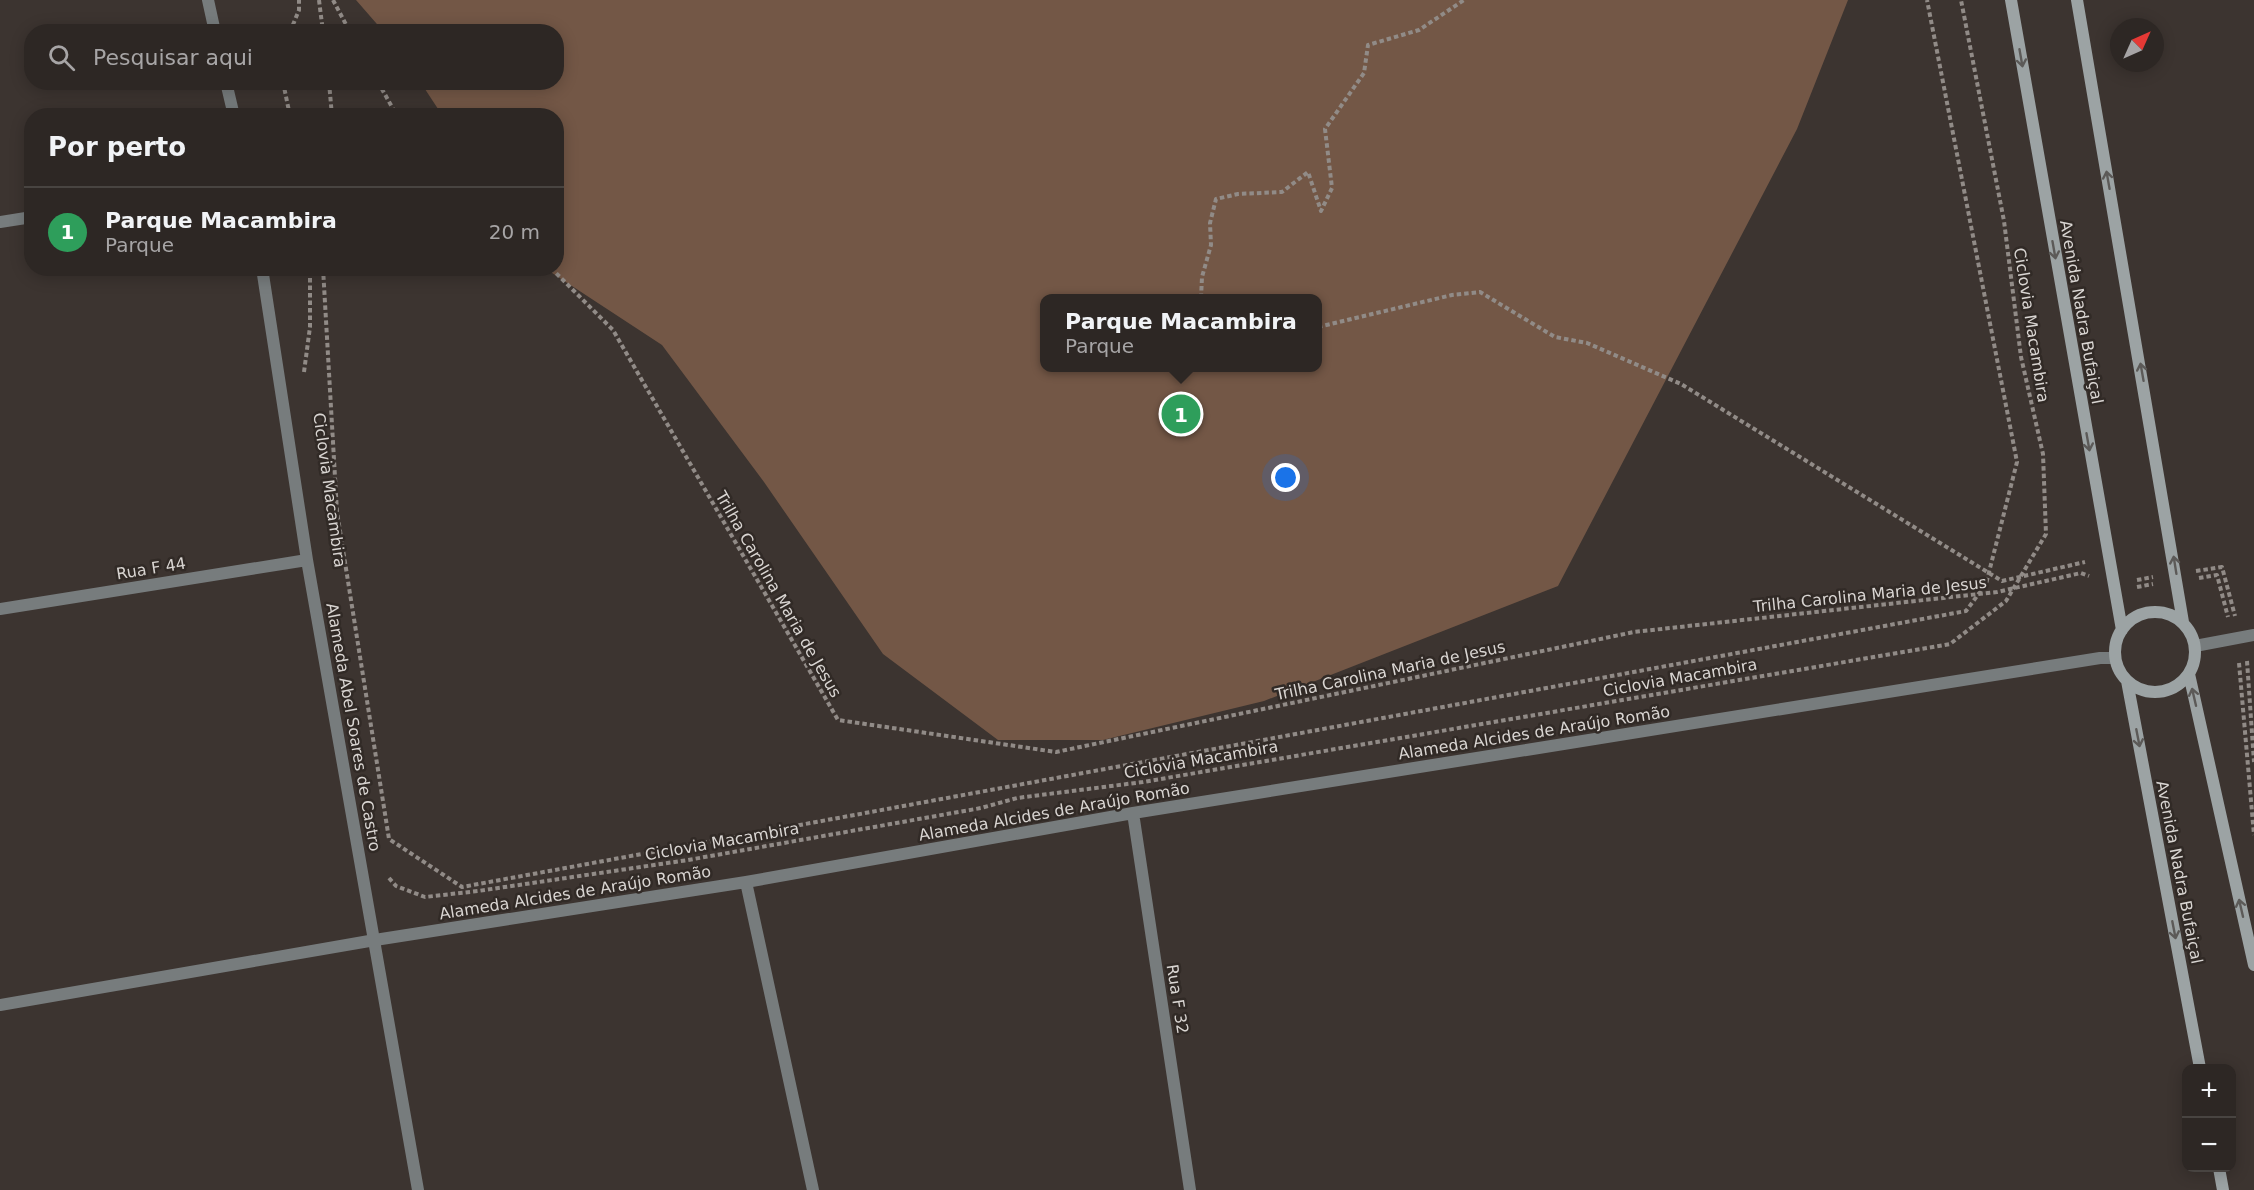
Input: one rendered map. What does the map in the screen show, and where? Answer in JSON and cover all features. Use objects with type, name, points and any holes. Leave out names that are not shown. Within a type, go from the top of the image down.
[{"type":"main road","name":"Avenida Nadra Bufaiçal","points":[[2011,0],[2122,630]]},
{"type":"main road","points":[[2077,0],[2183,622]]},
{"type":"main road","points":[[2158,611],[2183,622],[2191,633],[2195,646],[2196,656],[2189,674],[2171,689],[2160,692],[2137,688],[2127,681],[2115,658],[2115,648],[2122,630],[2131,619],[2144,613],[2158,611]]},
{"type":"main road","points":[[2189,674],[2254,965]]},
{"type":"main road","name":"Avenida Nadra Bufaiçal","points":[[2127,681],[2199,1064]]},
{"type":"main road","points":[[2219,1172],[2223,1190]]},
{"type":"street","points":[[208,0],[213,24]]},
{"type":"street","points":[[228,90],[232,108]]},
{"type":"street","points":[[0,222],[24,218]]},
{"type":"street","name":"Alameda Abel Soares de Castro","points":[[263,276],[307,560],[418,1190]]},
{"type":"street","name":"Rua F 44","points":[[0,609],[307,560]]},
{"type":"street","points":[[2195,646],[2254,635]]},
{"type":"street","name":"Alameda Alcides de Araújo Romão","points":[[0,1005],[375,940],[746,882],[1133,813],[2100,657],[2115,658]]},
{"type":"street","name":"Rua F 32","points":[[1133,813],[1190,1190]]},
{"type":"street","points":[[746,882],[813,1190]]},
{"type":"path","points":[[293,24],[299,10],[299,0]]},
{"type":"path","points":[[320,0],[322,24]]},
{"type":"path","points":[[333,0],[346,24]]},
{"type":"path","points":[[1201,294],[1202,277],[1211,245],[1210,223],[1216,199],[1238,194],[1282,192],[1308,172],[1321,211],[1332,188],[1325,129],[1364,73],[1368,45],[1419,30],[1464,0]]},
{"type":"path","points":[[323,276],[337,512],[389,839],[462,886],[1966,611],[1986,584],[2017,462],[1927,0]]},
{"type":"path","name":"Ciclovia Macambira","points":[[386,874],[396,886],[425,897],[578,877],[981,808],[1017,798],[1143,782],[1950,644],[2007,601],[2046,534],[2043,454],[2021,357],[2004,221],[1960,0]]},
{"type":"path","points":[[285,90],[289,108]]},
{"type":"path","points":[[329,90],[331,108]]},
{"type":"path","points":[[382,90],[393,108]]},
{"type":"path","points":[[303,377],[310,327],[310,276]]},
{"type":"path","name":"Trilha Carolina Maria de Jesus","points":[[559,276],[613,330],[838,720],[1056,752],[1634,632],[1997,592],[2081,573],[2100,579]]},
{"type":"path","name":"Trilha Carolina Maria de Jesus","points":[[1322,326],[1452,295],[1480,292],[1555,337],[1587,343],[1681,384],[2002,581],[2083,561],[2092,565]]},
{"type":"path","points":[[2188,572],[2222,567],[2238,625]]},
{"type":"path","points":[[2195,579],[2217,575],[2228,618]]},
{"type":"path","points":[[2130,581],[2165,576]]},
{"type":"path","points":[[2128,588],[2162,583]]},
{"type":"path","points":[[2247,660],[2254,762]]},
{"type":"path","points":[[2239,661],[2254,835]]},
{"type":"shaded area","points":[[356,0],[1848,0],[1797,129],[1558,586],[1264,701],[1103,740],[998,740],[883,654],[764,482],[662,345],[557,276],[564,276],[564,108],[437,108],[426,90],[564,90],[564,24],[377,24]]},
{"type":"place","name":"Parque Macambira","points":[[1181,414]]}]
